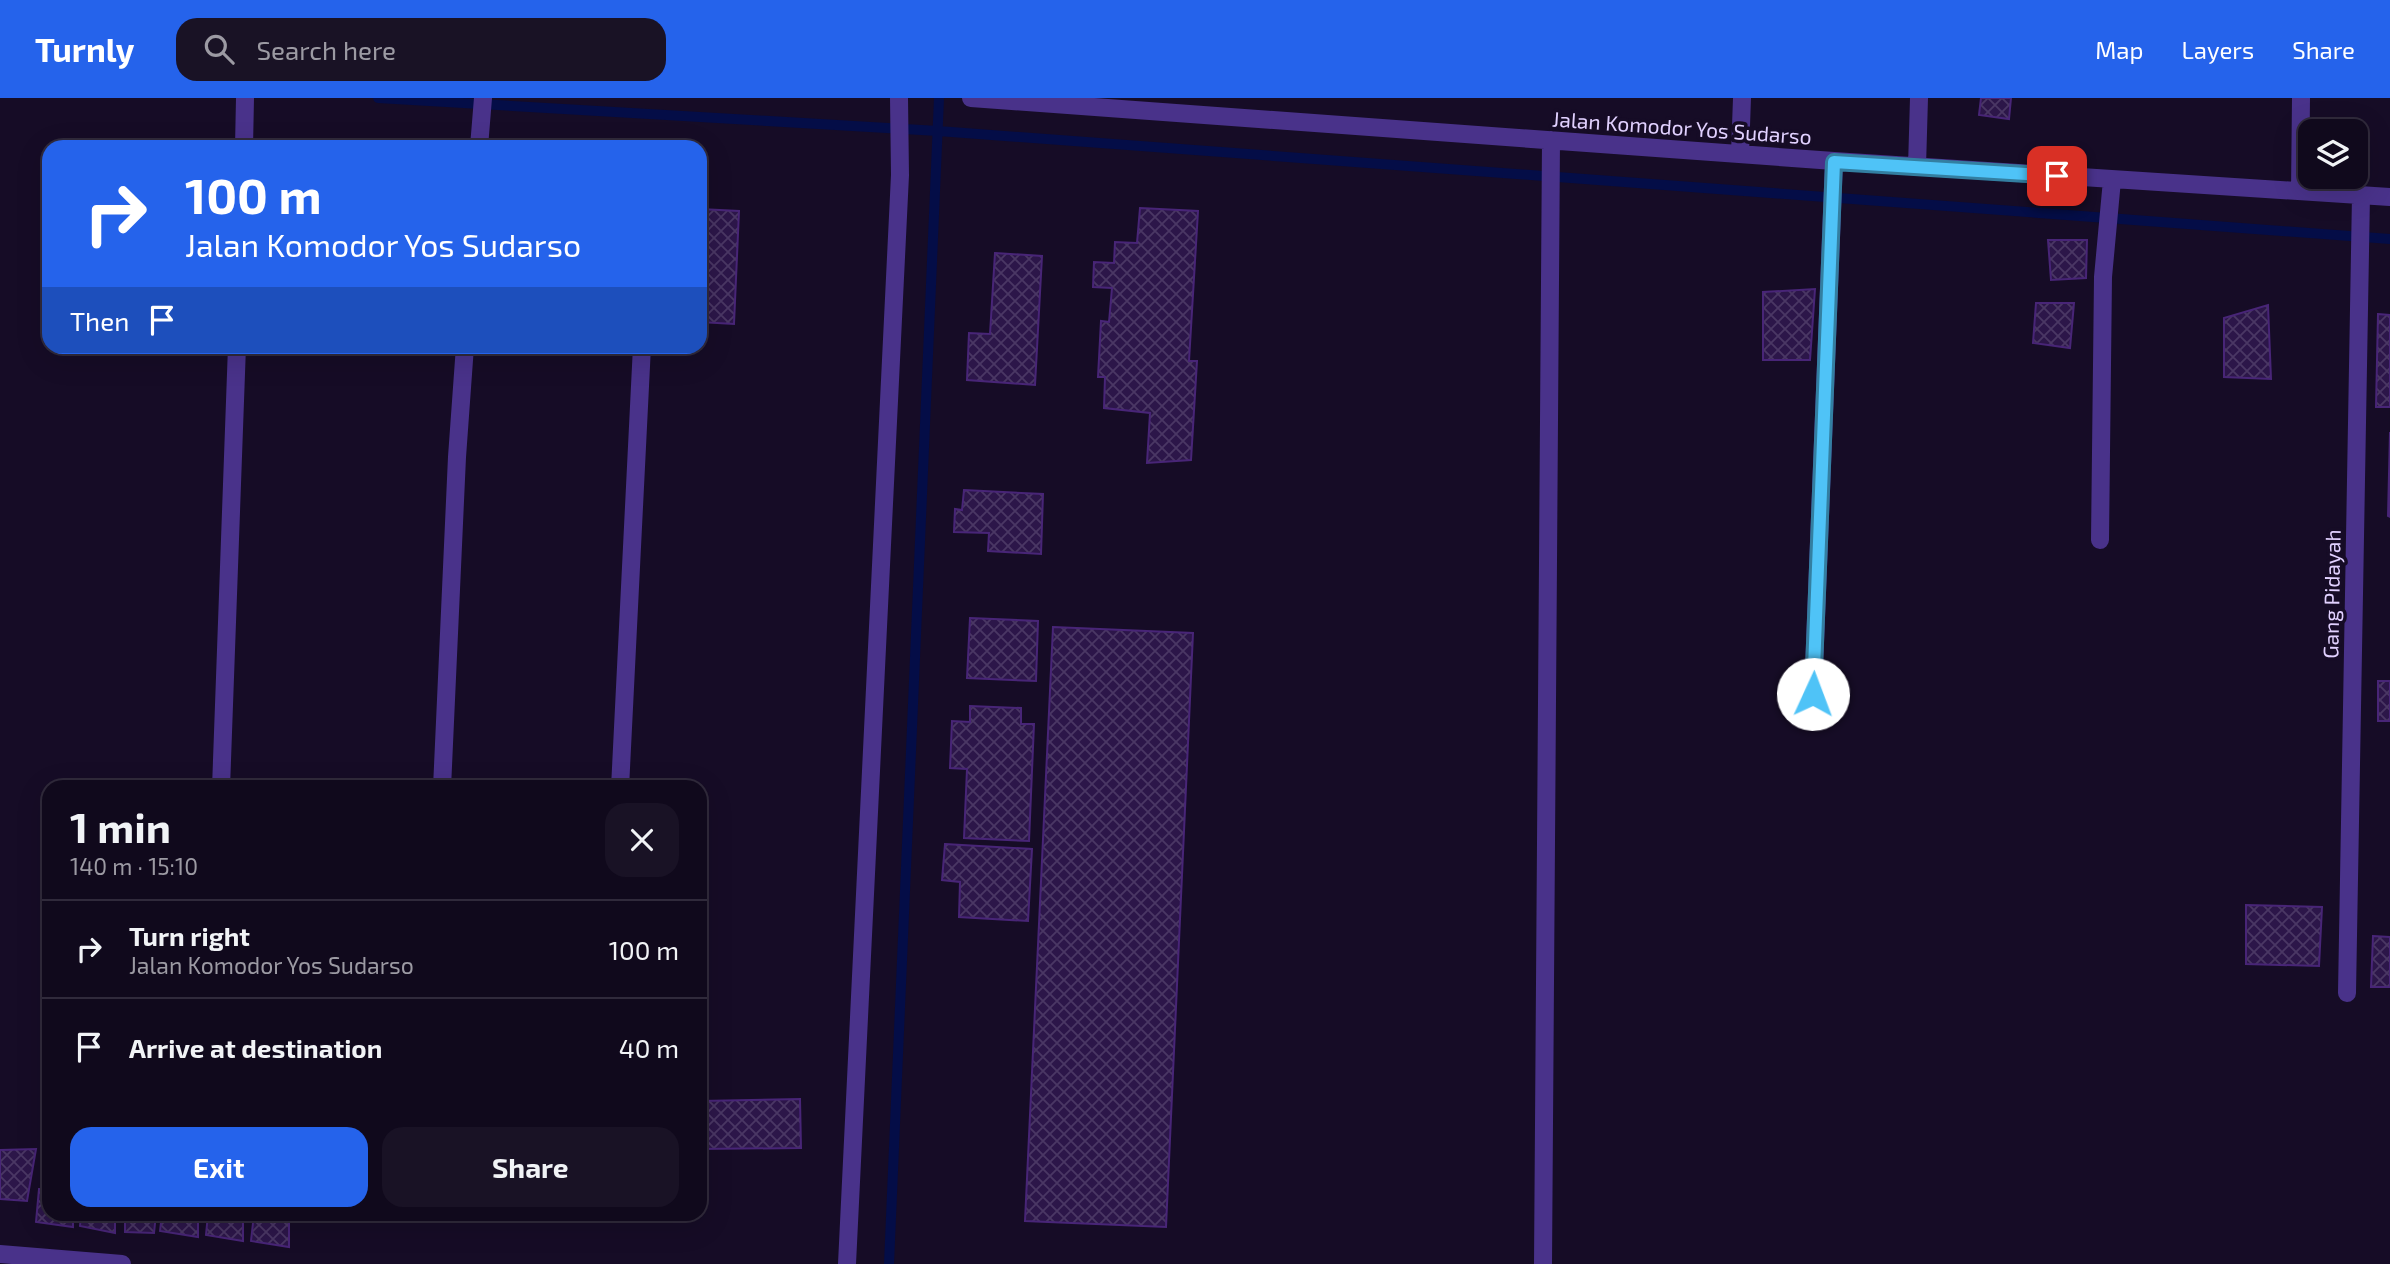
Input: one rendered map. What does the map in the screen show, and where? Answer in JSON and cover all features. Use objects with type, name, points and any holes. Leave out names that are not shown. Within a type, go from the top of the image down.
[{"type":"street","points":[[244,140],[245,98]]},
{"type":"street","points":[[480,140],[483,98]]},
{"type":"street","points":[[847,1264],[900,175],[899,98]]},
{"type":"street","name":"Jalan Komodor Yos Sudarso","points":[[971,98],[1552,146],[1740,154],[2390,197]]},
{"type":"street","points":[[1740,154],[1742,98]]},
{"type":"street","points":[[1917,167],[1919,98]]},
{"type":"street","points":[[2300,191],[2301,98]]},
{"type":"street","points":[[1543,1264],[1552,146]]},
{"type":"street","points":[[1813,694],[1834,162]]},
{"type":"street","points":[[2100,540],[2104,277],[2112,180]]},
{"type":"street","name":"Gang Pidayah","points":[[2347,993],[2361,195]]},
{"type":"street","points":[[221,780],[237,354]]},
{"type":"street","points":[[442,780],[464,354]]},
{"type":"street","points":[[620,780],[642,354]]},
{"type":"street","points":[[0,1254],[122,1264]]},
{"type":"building","points":[[1981,98],[2011,98],[2009,119],[1979,115]]},
{"type":"building","points":[[1140,208],[1198,211],[1189,361],[1197,361],[1191,460],[1147,463],[1150,413],[1104,408],[1105,377],[1098,377],[1101,321],[1109,322],[1112,288],[1093,287],[1094,262],[1114,263],[1115,242],[1137,243]]},
{"type":"building","points":[[707,209],[739,211],[734,324],[707,322]]},
{"type":"building","points":[[2048,240],[2087,240],[2086,278],[2051,280]]},
{"type":"building","points":[[995,253],[1042,256],[1035,385],[967,380],[969,333],[990,334]]},
{"type":"building","points":[[1815,289],[1810,360],[1763,360],[1763,292]]},
{"type":"building","points":[[2036,303],[2074,303],[2070,348],[2033,343]]},
{"type":"building","points":[[2268,305],[2271,379],[2224,377],[2224,318]]},
{"type":"building","points":[[2378,314],[2390,315],[2390,407],[2376,407]]},
{"type":"building","points":[[2390,432],[2390,517],[2388,516]]},
{"type":"building","points":[[964,490],[1043,494],[1041,554],[988,551],[989,533],[954,532],[955,509],[962,510]]},
{"type":"building","points":[[970,618],[1038,621],[1036,681],[967,678]]},
{"type":"building","points":[[1053,627],[1193,633],[1166,1227],[1025,1221]]},
{"type":"building","points":[[2378,681],[2390,681],[2390,721],[2378,721]]},
{"type":"building","points":[[970,706],[1021,708],[1021,724],[1034,724],[1029,841],[964,838],[967,769],[950,768],[952,721],[970,722]]},
{"type":"building","points":[[945,844],[1032,849],[1028,921],[959,917],[960,882],[942,880]]},
{"type":"building","points":[[2246,905],[2322,907],[2319,966],[2246,964]]},
{"type":"building","points":[[2373,936],[2390,937],[2390,987],[2371,987]]},
{"type":"building","points":[[800,1099],[801,1148],[707,1149],[707,1101]]},
{"type":"building","points":[[36,1149],[27,1201],[0,1199],[0,1150]]},
{"type":"building","points":[[39,1189],[42,1189],[42,1221],[73,1221],[73,1227],[36,1222]]},
{"type":"building","points":[[80,1221],[115,1221],[115,1233],[80,1226]]},
{"type":"building","points":[[125,1221],[155,1221],[154,1233],[125,1232]]},
{"type":"building","points":[[161,1221],[198,1221],[198,1237],[160,1231]]},
{"type":"building","points":[[207,1221],[243,1221],[243,1241],[206,1235]]},
{"type":"building","points":[[253,1221],[289,1221],[289,1247],[251,1241]]},
{"type":"waterway","points":[[378,98],[938,131],[2390,239]]},
{"type":"waterway","points":[[889,1264],[939,98]]},
{"type":"route","points":[[1813,694],[1834,162],[2057,176]]}]
